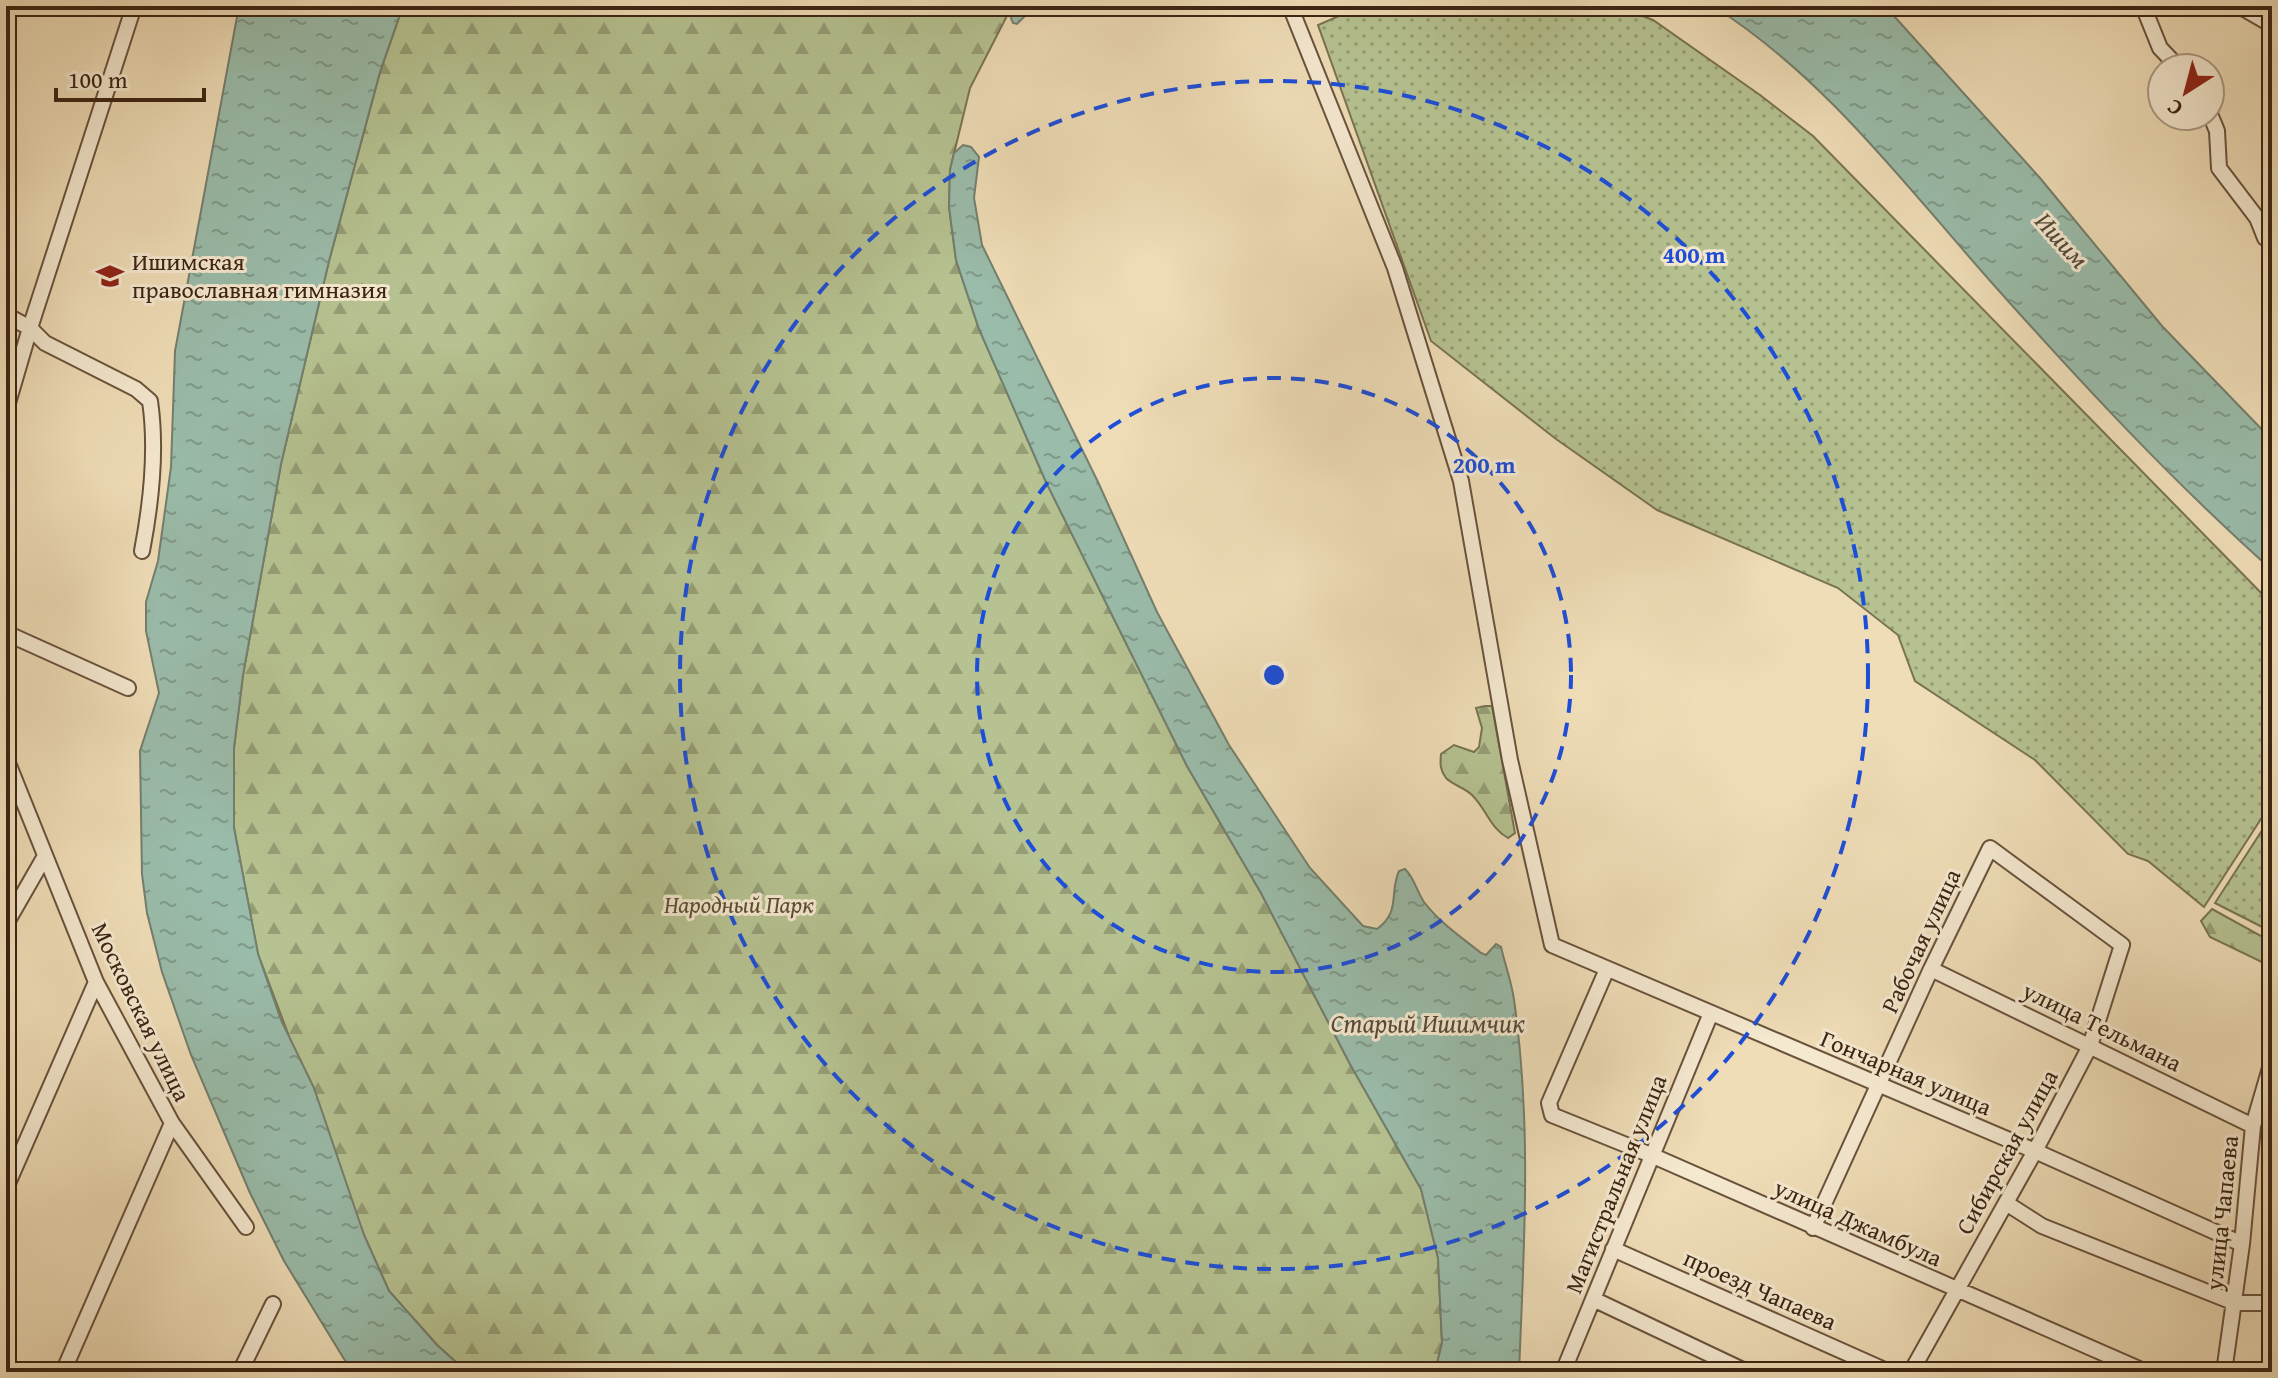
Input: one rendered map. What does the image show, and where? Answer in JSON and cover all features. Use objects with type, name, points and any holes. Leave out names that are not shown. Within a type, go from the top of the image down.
[{"type":"street","points":[[6,410],[134,6]]},
{"type":"street","name":"Гончарная улица","points":[[1290,6],[1395,268],[1461,481],[1510,760],[1552,945],[2035,1151],[2242,1244]]},
{"type":"street","points":[[2143,6],[2164,52]]},
{"type":"street","points":[[2239,6],[2272,25]]},
{"type":"street","points":[[2217,132],[2219,168],[2257,218],[2265,238],[2272,242]]},
{"type":"street","points":[[6,315],[30,328],[45,343],[136,389],[150,401],[151,465],[148,519],[142,551]]},
{"type":"street","points":[[6,633],[128,688]]},
{"type":"street","name":"Московская улица","points":[[6,758],[96,982],[172,1123],[246,1227]]},
{"type":"street","name":"Рабочая улица","points":[[1813,1228],[1990,848],[2122,945]]},
{"type":"street","points":[[6,924],[45,856]]},
{"type":"street","name":"Сибирская улица","points":[[1911,1372],[2090,1046],[2122,945]]},
{"type":"street","name":"улица Джамбула","points":[[1607,969],[1549,1103],[1552,1115],[1651,1155],[2146,1372]]},
{"type":"street","name":"улица Тельмана","points":[[1931,969],[2253,1126]]},
{"type":"street","points":[[6,1188],[96,982]]},
{"type":"street","name":"Магистральная улица","points":[[1563,1372],[1711,1013]]},
{"type":"street","name":"улица Чапаева","points":[[2224,1372],[2242,1244],[2253,1126],[2272,1061]]},
{"type":"street","points":[[63,1372],[172,1123]]},
{"type":"street","points":[[2006,1203],[2042,1226],[2235,1303],[2272,1303]]},
{"type":"street","name":"проезд Чапаева","points":[[1613,1249],[1889,1372]]},
{"type":"street","points":[[1593,1299],[1747,1372]]},
{"type":"street","points":[[240,1372],[273,1304]]},
{"type":"green space","name":"Народный Парк","points":[[403,6],[1012,6],[970,88],[950,170],[949,207],[956,260],[979,329],[1046,482],[1187,766],[1261,893],[1350,1064],[1421,1189],[1438,1258],[1442,1343],[1435,1372],[467,1372],[437,1345],[389,1291],[364,1235],[258,954],[234,828],[234,748],[243,675],[281,464],[329,261],[380,72]]},
{"type":"green space","points":[[1362,6],[1617,6],[1653,20],[1813,136],[2272,604],[2272,802],[2204,907],[2148,861],[2128,854],[2035,760],[1915,681],[1898,635],[1838,588],[1657,510],[1556,439],[1431,341],[1318,25]]},
{"type":"green space","points":[[1492,706],[1515,833],[1508,838],[1497,829],[1472,795],[1446,778],[1441,767],[1441,754],[1454,745],[1474,752],[1479,747],[1482,728],[1476,708]]},
{"type":"green space","points":[[2272,815],[2272,932],[2215,903]]},
{"type":"green space","points":[[2212,909],[2272,942],[2272,967],[2210,937],[2201,921]]},
{"type":"water","points":[[239,6],[403,6],[380,72],[329,261],[281,464],[243,675],[234,748],[234,828],[258,954],[281,1020],[314,1088],[364,1235],[389,1291],[437,1345],[467,1372],[352,1372],[284,1261],[250,1193],[191,1055],[162,972],[147,913],[142,874],[140,751],[159,693],[146,631],[146,602],[158,561],[171,467],[175,351]]},
{"type":"water","points":[[1017,6],[1035,6],[1017,24],[1011,18]]},
{"type":"water","name":"Ишим","points":[[1713,6],[1885,6],[2040,178],[2162,326],[2272,440],[2272,570],[2199,502],[2093,394],[1828,99],[1754,34]]},
{"type":"water","name":"Старый Ишимчик","points":[[963,145],[971,147],[979,157],[974,198],[982,245],[1098,482],[1157,612],[1229,745],[1310,868],[1363,926],[1377,929],[1389,916],[1396,879],[1399,871],[1405,869],[1424,902],[1451,929],[1486,955],[1496,944],[1501,947],[1513,994],[1520,1046],[1525,1140],[1519,1372],[1435,1372],[1442,1343],[1438,1258],[1421,1189],[1350,1064],[1261,893],[1187,766],[1046,482],[979,329],[956,260],[949,207],[950,170],[954,153]]},
{"type":"place","name":"Ишимская православная гимназия","points":[[110,276]]}]
